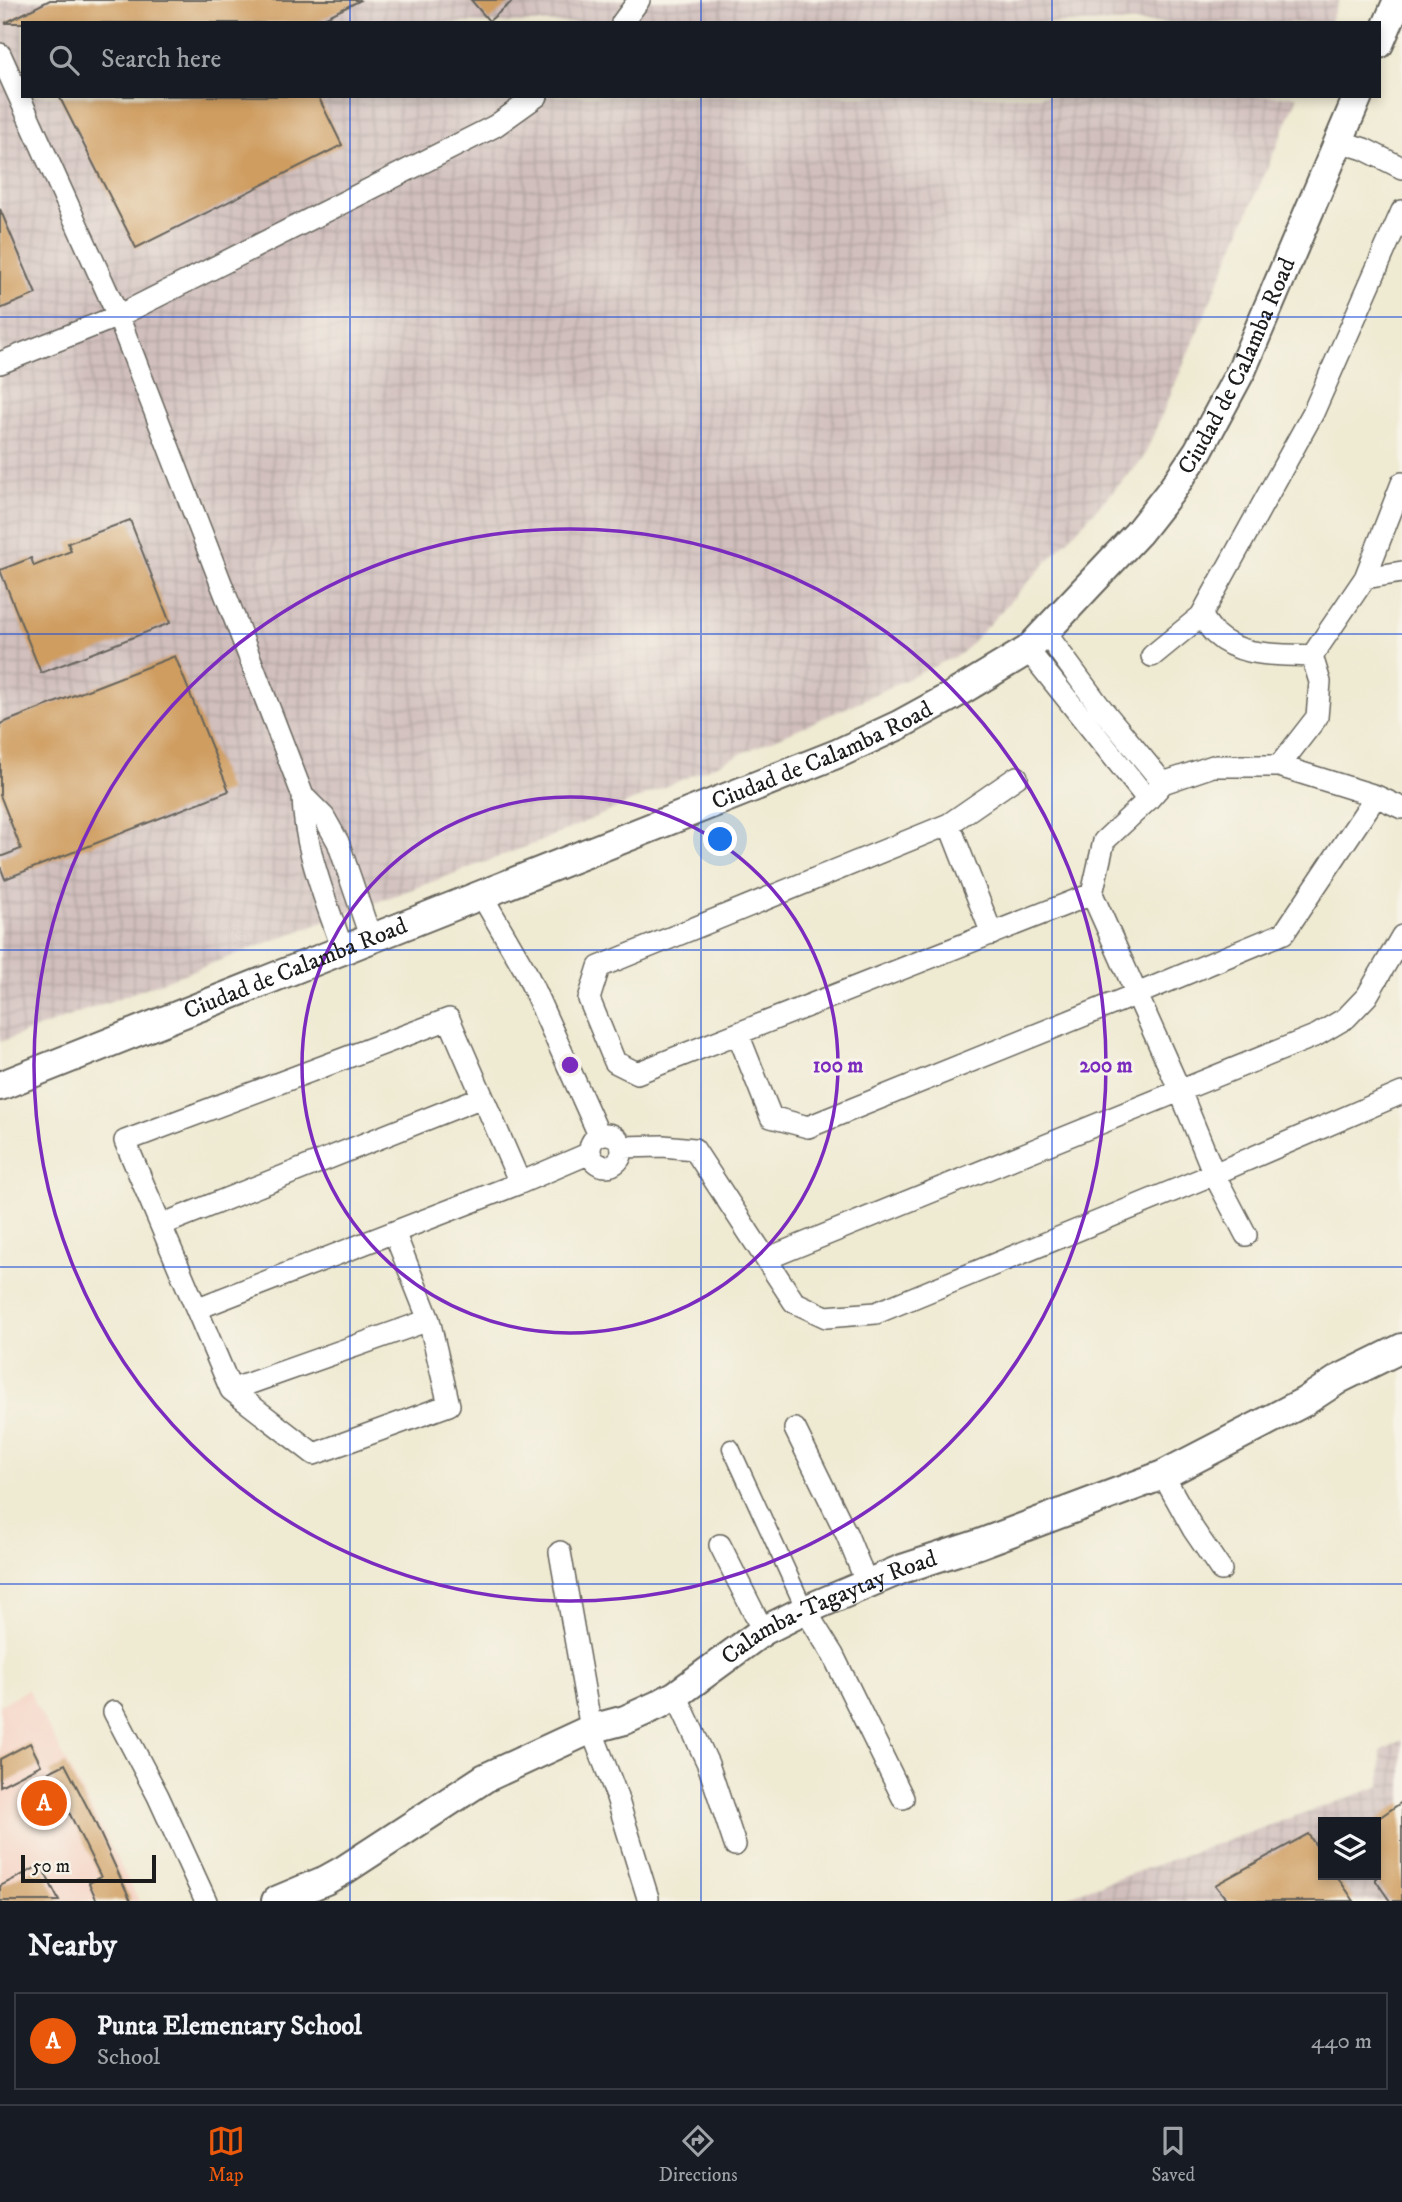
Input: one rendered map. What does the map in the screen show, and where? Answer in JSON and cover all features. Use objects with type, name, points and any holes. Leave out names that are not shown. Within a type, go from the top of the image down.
[{"type":"main road","points":[[1381,39],[1398,0]]},
{"type":"main road","name":"Ciudad de Calamba Road","points":[[0,1086],[482,897],[839,753],[940,703],[1036,641],[1138,533],[1198,451],[1242,369],[1357,98]]},
{"type":"main road","name":"Calamba-Tagaytay Road","points":[[276,1901],[344,1870],[485,1778],[591,1729],[625,1720],[676,1695],[763,1632],[805,1610],[902,1569],[979,1544],[1163,1475],[1304,1402],[1339,1379],[1402,1348]]},
{"type":"street","points":[[623,21],[639,0]]},
{"type":"street","points":[[0,54],[118,316],[303,796],[304,822],[312,859],[343,951]]},
{"type":"street","points":[[0,363],[118,316],[495,126],[534,98]]},
{"type":"street","points":[[1339,141],[1364,149],[1402,168]]},
{"type":"street","points":[[1152,656],[1201,616],[1313,413],[1402,211]]},
{"type":"street","points":[[1312,656],[1365,578],[1402,483]]},
{"type":"street","points":[[1365,578],[1402,572]]},
{"type":"street","points":[[1201,616],[1216,635],[1239,649],[1265,654],[1312,656]]},
{"type":"street","points":[[1036,641],[1098,704],[1163,783]]},
{"type":"street","points":[[1036,641],[1148,800]]},
{"type":"street","points":[[1279,766],[1317,717],[1320,682],[1312,656]]},
{"type":"street","points":[[1246,1235],[1214,1174],[1092,894],[1104,841],[1163,783],[1213,766],[1279,766],[1377,796],[1402,808]]},
{"type":"street","points":[[1017,777],[949,824],[599,967],[589,999],[615,1062],[637,1073],[1092,894]]},
{"type":"street","points":[[303,796],[324,817],[338,842],[371,939]]},
{"type":"street","points":[[738,1034],[771,1117],[808,1127],[1283,933],[1377,796]]},
{"type":"street","points":[[949,824],[992,934]]},
{"type":"street","points":[[196,1309],[520,1183],[594,1144],[606,1134],[613,1136],[622,1147],[622,1155],[618,1161],[605,1167],[593,1160],[594,1144],[526,972],[482,897]]},
{"type":"street","points":[[766,1259],[1317,1035],[1346,1018],[1367,996],[1402,936]]},
{"type":"street","points":[[394,1232],[429,1320],[449,1405],[314,1454],[231,1390],[125,1141],[449,1019],[520,1183]]},
{"type":"street","points":[[622,1147],[663,1146],[694,1149],[794,1302],[825,1317],[876,1313],[1402,1094]]},
{"type":"street","points":[[161,1225],[482,1097]]},
{"type":"street","points":[[231,1390],[429,1320]]},
{"type":"street","points":[[795,1429],[847,1535],[867,1584]]},
{"type":"street","points":[[732,1448],[805,1610],[833,1655],[903,1798]]},
{"type":"street","points":[[1163,1475],[1221,1570]]},
{"type":"street","points":[[720,1545],[763,1632]]},
{"type":"street","points":[[560,1552],[591,1729],[615,1791],[648,1898]]},
{"type":"street","points":[[676,1695],[708,1763],[735,1845]]},
{"type":"street","points":[[114,1712],[158,1796],[206,1901]]},
{"type":"shaded area","points":[[0,0],[1339,0],[1330,21],[21,21],[21,98],[1297,98],[1143,459],[962,653],[850,706],[539,842],[0,1042]]},
{"type":"shaded area","points":[[28,1689],[139,1901],[0,1901],[0,1705]]},
{"type":"shaded area","points":[[1402,1740],[1402,1901],[1054,1901],[1381,1786],[1381,1751]]},
{"type":"building","points":[[50,0],[361,0],[318,21],[5,23]]},
{"type":"building","points":[[471,0],[514,0],[489,21]]},
{"type":"building","points":[[60,98],[319,98],[342,145],[136,248]]},
{"type":"building","points":[[0,209],[36,294],[0,309]]},
{"type":"building","points":[[130,520],[170,623],[41,673],[0,570],[31,558],[34,566],[71,551],[68,543]]},
{"type":"building","points":[[175,656],[229,791],[5,879],[0,857],[21,849],[0,795],[0,724]]},
{"type":"building","points":[[30,1743],[41,1765],[0,1786],[0,1759]]},
{"type":"building","points":[[65,1764],[131,1901],[97,1901],[89,1883],[101,1877],[49,1772]]},
{"type":"building","points":[[1402,1802],[1402,1901],[1390,1901],[1376,1881],[1381,1880],[1380,1817]]},
{"type":"building","points":[[1308,1834],[1318,1849],[1318,1880],[1339,1880],[1354,1901],[1228,1901],[1215,1885]]},
{"type":"building","points":[[41,1865],[59,1901],[0,1901],[0,1886]]},
{"type":"place","name":"Punta Elementary School","points":[[44,1803]]}]
